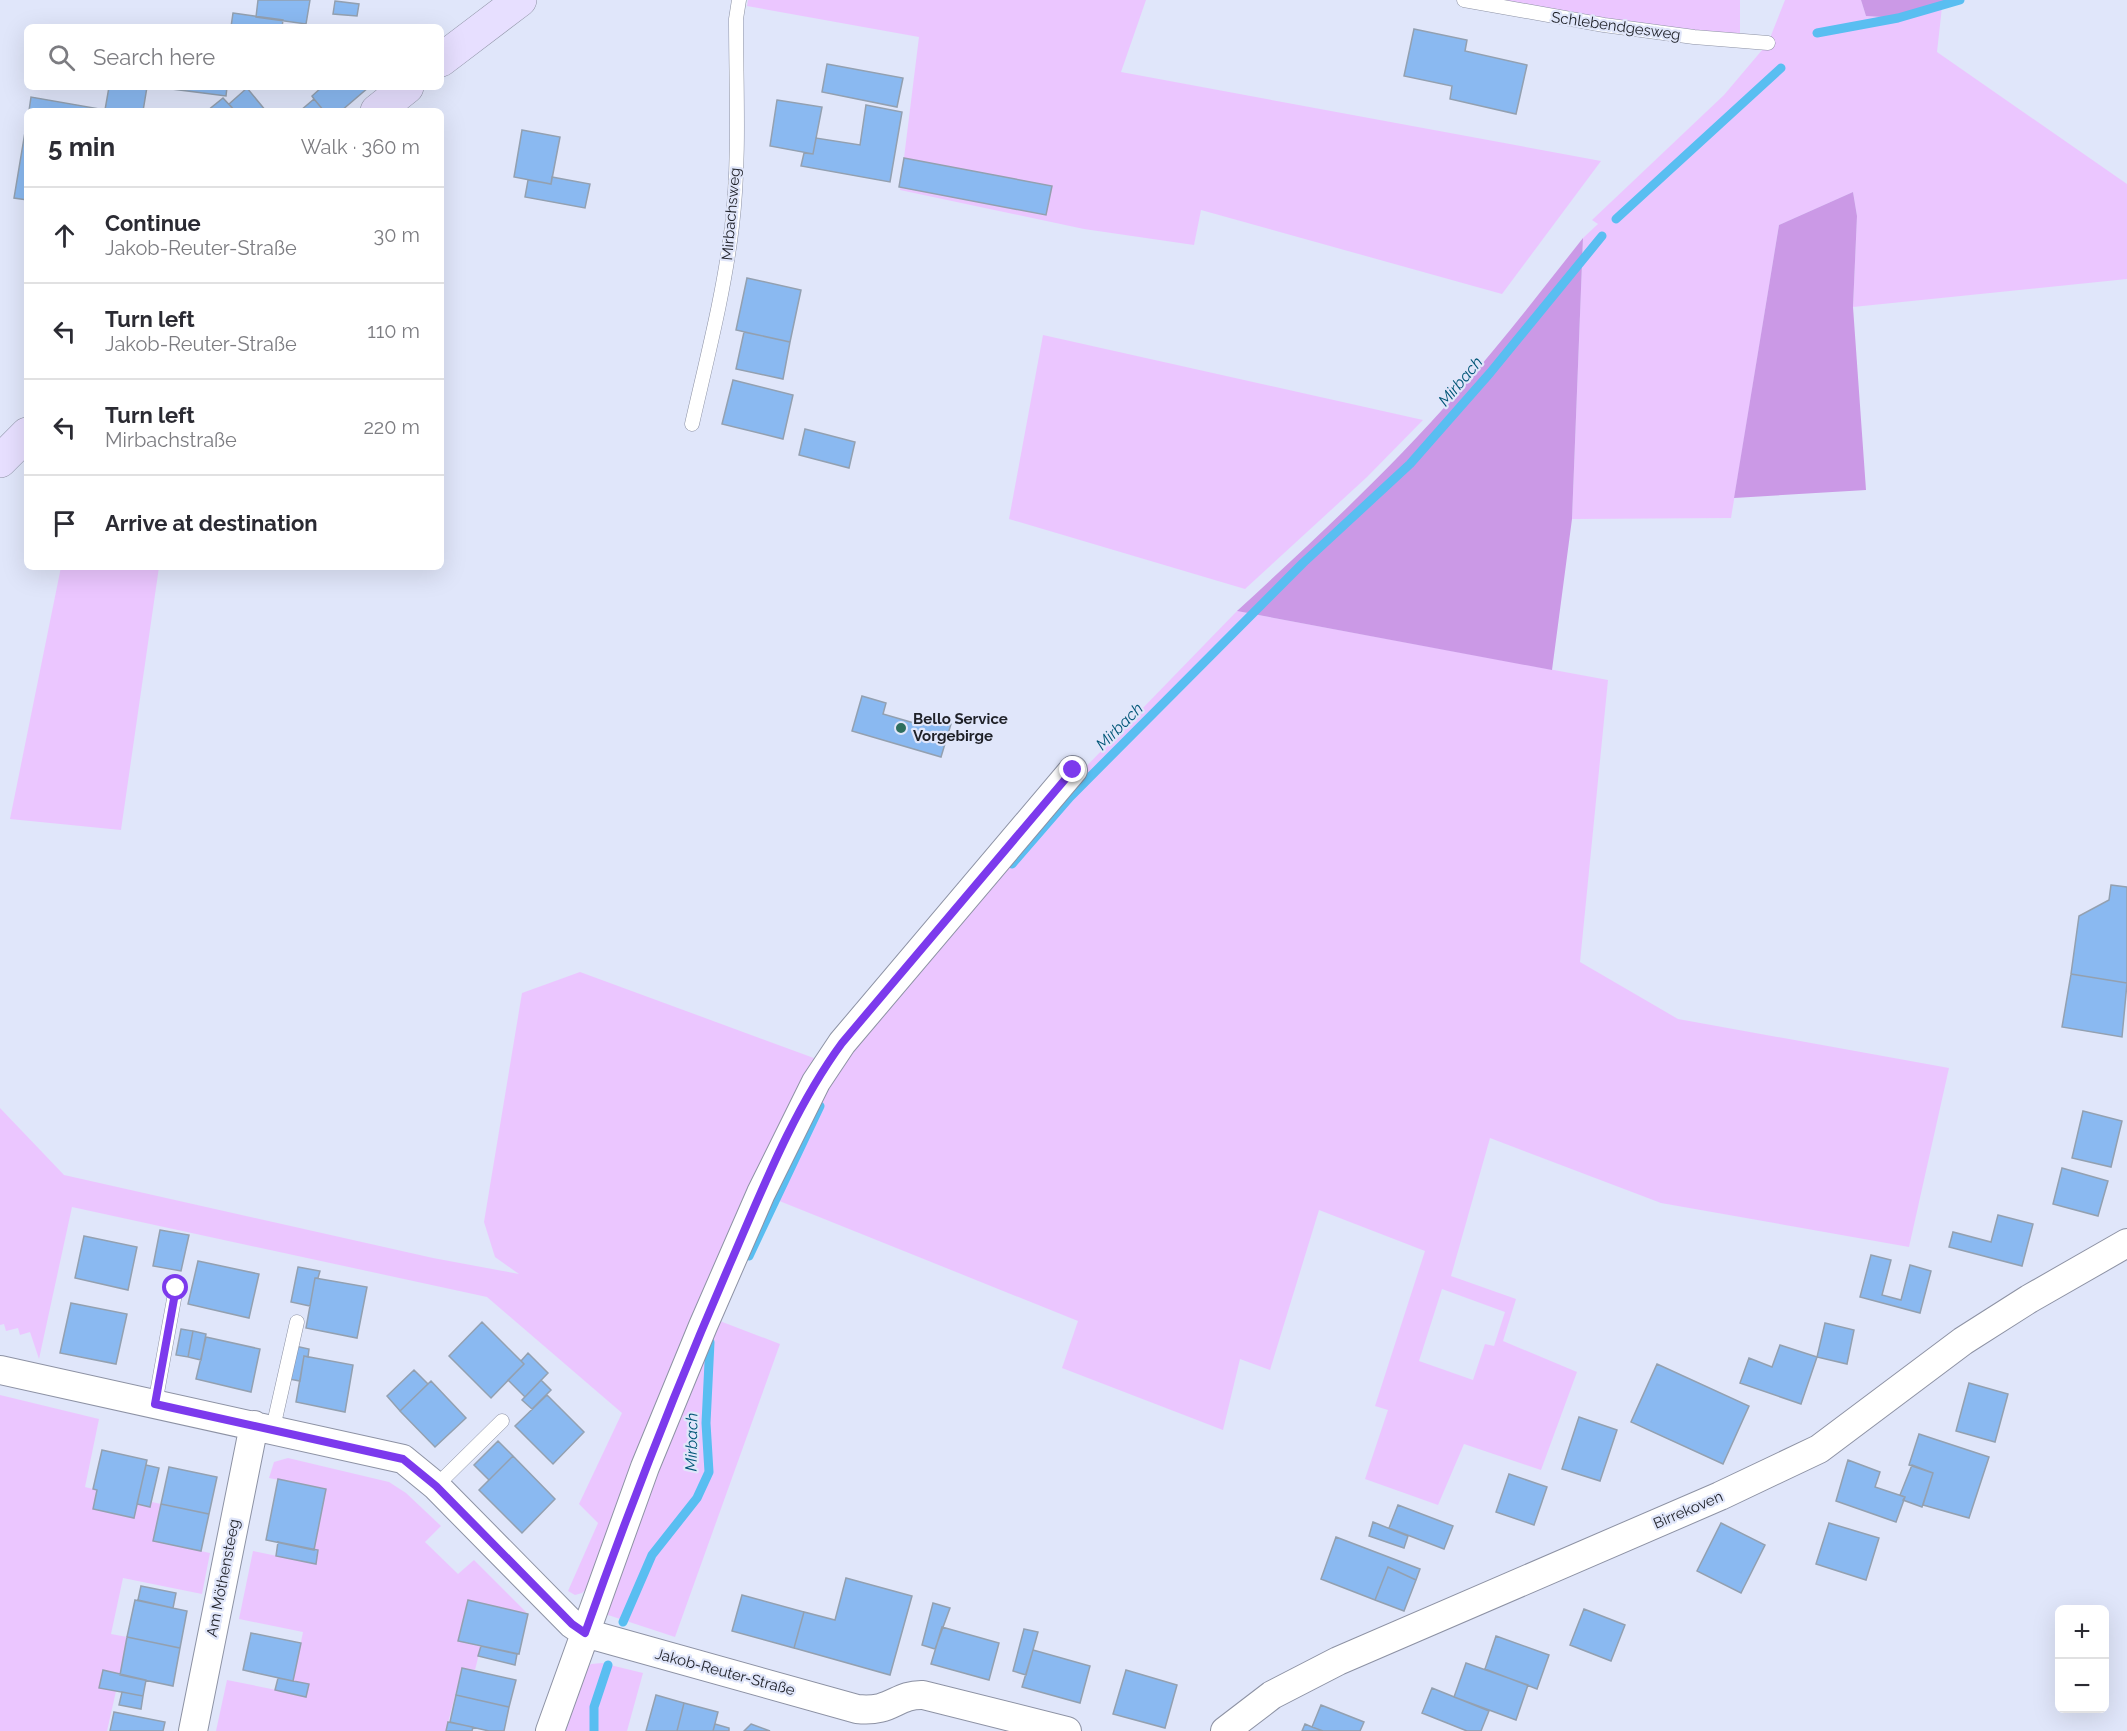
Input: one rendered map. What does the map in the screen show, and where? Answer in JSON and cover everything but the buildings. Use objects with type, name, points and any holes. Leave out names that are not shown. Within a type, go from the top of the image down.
[{"type":"street","points":[[444,58],[520,0]]},
{"type":"street","points":[[380,108],[403,90]]},
{"type":"street","points":[[0,461],[24,437]]},
{"type":"street","points":[[550,1731],[645,1467],[761,1193],[816,1082],[842,1043],[1073,770]]},
{"type":"street","name":"Birrekoven","points":[[1225,1731],[1272,1695],[1338,1661],[1720,1496],[1819,1449],[1963,1341],[2029,1299],[2127,1243]]},
{"type":"street","name":"Jakob-Reuter-Straße","points":[[0,1370],[391,1454],[414,1466],[436,1486],[572,1624],[585,1633],[857,1709],[884,1709],[907,1697],[923,1695],[1067,1731]]},
{"type":"street","name":"Am Möthensteeg","points":[[193,1731],[263,1427]]},
{"type":"lane","name":"Mirbachsweg","points":[[692,424],[720,300],[732,226],[735,182],[736,19],[739,0]]},
{"type":"lane","name":"Schlebendgesweg","points":[[1464,0],[1604,25],[1694,37],[1768,43]]},
{"type":"lane","points":[[155,1404],[176,1288]]},
{"type":"lane","points":[[263,1427],[297,1322]]},
{"type":"lane","points":[[436,1486],[502,1421]]},
{"type":"shaded area","points":[[748,0],[1146,0],[1121,72],[1601,161],[1502,294],[1201,210],[1194,245],[1084,229],[900,190],[919,37],[747,6]]},
{"type":"shaded area","points":[[1469,0],[1740,0],[1740,40]]},
{"type":"shaded area","points":[[1785,0],[1861,0],[1866,16],[1898,18],[1942,7],[1937,52],[2127,184],[2127,279],[1853,307],[1857,216],[1853,192],[1779,225],[1731,518],[1572,519],[1583,238],[1598,224],[1592,220],[1724,95],[1768,43]]},
{"type":"shaded area","points":[[1861,0],[1960,0],[1898,18],[1866,16]]},
{"type":"shaded area","points":[[1853,192],[1857,216],[1853,307],[1866,490],[1734,498],[1779,225]]},
{"type":"shaded area","points":[[1583,238],[1572,519],[1552,670],[1237,611],[1350,505],[1431,422],[1489,355]]},
{"type":"shaded area","points":[[1043,335],[1423,420],[1367,477],[1245,589],[1009,519]]},
{"type":"shaded area","points":[[60,570],[159,570],[121,830],[10,819]]},
{"type":"shaded area","points":[[1237,611],[1608,680],[1580,962],[1678,1019],[1949,1068],[1909,1247],[1661,1203],[1490,1138],[1451,1276],[1516,1299],[1503,1341],[1577,1372],[1541,1470],[1464,1444],[1438,1505],[1365,1479],[1388,1410],[1375,1406],[1425,1251],[1319,1210],[1270,1370],[1240,1359],[1223,1430],[1062,1368],[1078,1321],[767,1196],[828,1071],[1074,779]],"holes":[[[1442,1289],[1505,1312],[1494,1346],[1485,1344],[1473,1380],[1419,1361]]]},
{"type":"shaded area","points":[[580,972],[822,1061],[588,1587],[582,1593],[575,1595],[568,1591],[598,1523],[579,1504],[622,1413],[487,1297],[72,1207],[39,1359],[30,1332],[20,1335],[18,1328],[6,1331],[4,1324],[0,1325],[0,1108],[64,1175],[433,1258],[519,1274],[495,1257],[484,1222],[522,993]]},
{"type":"shaded area","points":[[712,1318],[780,1344],[675,1637],[605,1614]]},
{"type":"shaded area","points":[[0,1395],[99,1419],[85,1487],[97,1490],[93,1509],[134,1518],[137,1504],[150,1507],[152,1502],[161,1504],[154,1541],[210,1553],[202,1594],[123,1578],[111,1634],[127,1637],[120,1674],[103,1671],[99,1687],[116,1691],[107,1731],[0,1731]]},
{"type":"shaded area","points":[[288,1458],[389,1482],[406,1493],[441,1526],[425,1542],[458,1574],[474,1560],[528,1614],[468,1600],[458,1640],[481,1646],[475,1670],[462,1668],[446,1731],[216,1731],[227,1680],[306,1696],[309,1685],[293,1681],[303,1632],[239,1619],[253,1551],[316,1564],[318,1551],[314,1550],[326,1489],[269,1478],[274,1462]]},
{"type":"shaded area","points":[[602,1663],[643,1673],[627,1731],[561,1731],[584,1671],[591,1664]]},
{"type":"waterway","name":"Mirbach","points":[[1817,33],[1898,18],[1960,0]]},
{"type":"waterway","name":"Mirbach","points":[[1616,219],[1781,68]]},
{"type":"waterway","name":"Mirbach","points":[[1012,864],[1070,797],[1303,563],[1410,464],[1490,373],[1602,236]]},
{"type":"waterway","name":"Mirbach","points":[[749,1256],[820,1106]]},
{"type":"waterway","name":"Mirbach","points":[[623,1622],[652,1555],[697,1498],[709,1472],[706,1423],[710,1342]]},
{"type":"waterway","name":"Mirbach","points":[[594,1731],[594,1707],[608,1665]]},
{"type":"place","name":"Bello Service Vorgebirge","points":[[901,728]]},
{"type":"route","points":[[176,1288],[155,1404],[391,1454],[403,1459],[436,1486],[572,1624],[585,1633],[645,1467],[703,1326],[761,1193],[816,1082],[842,1043],[1073,770]]}]
